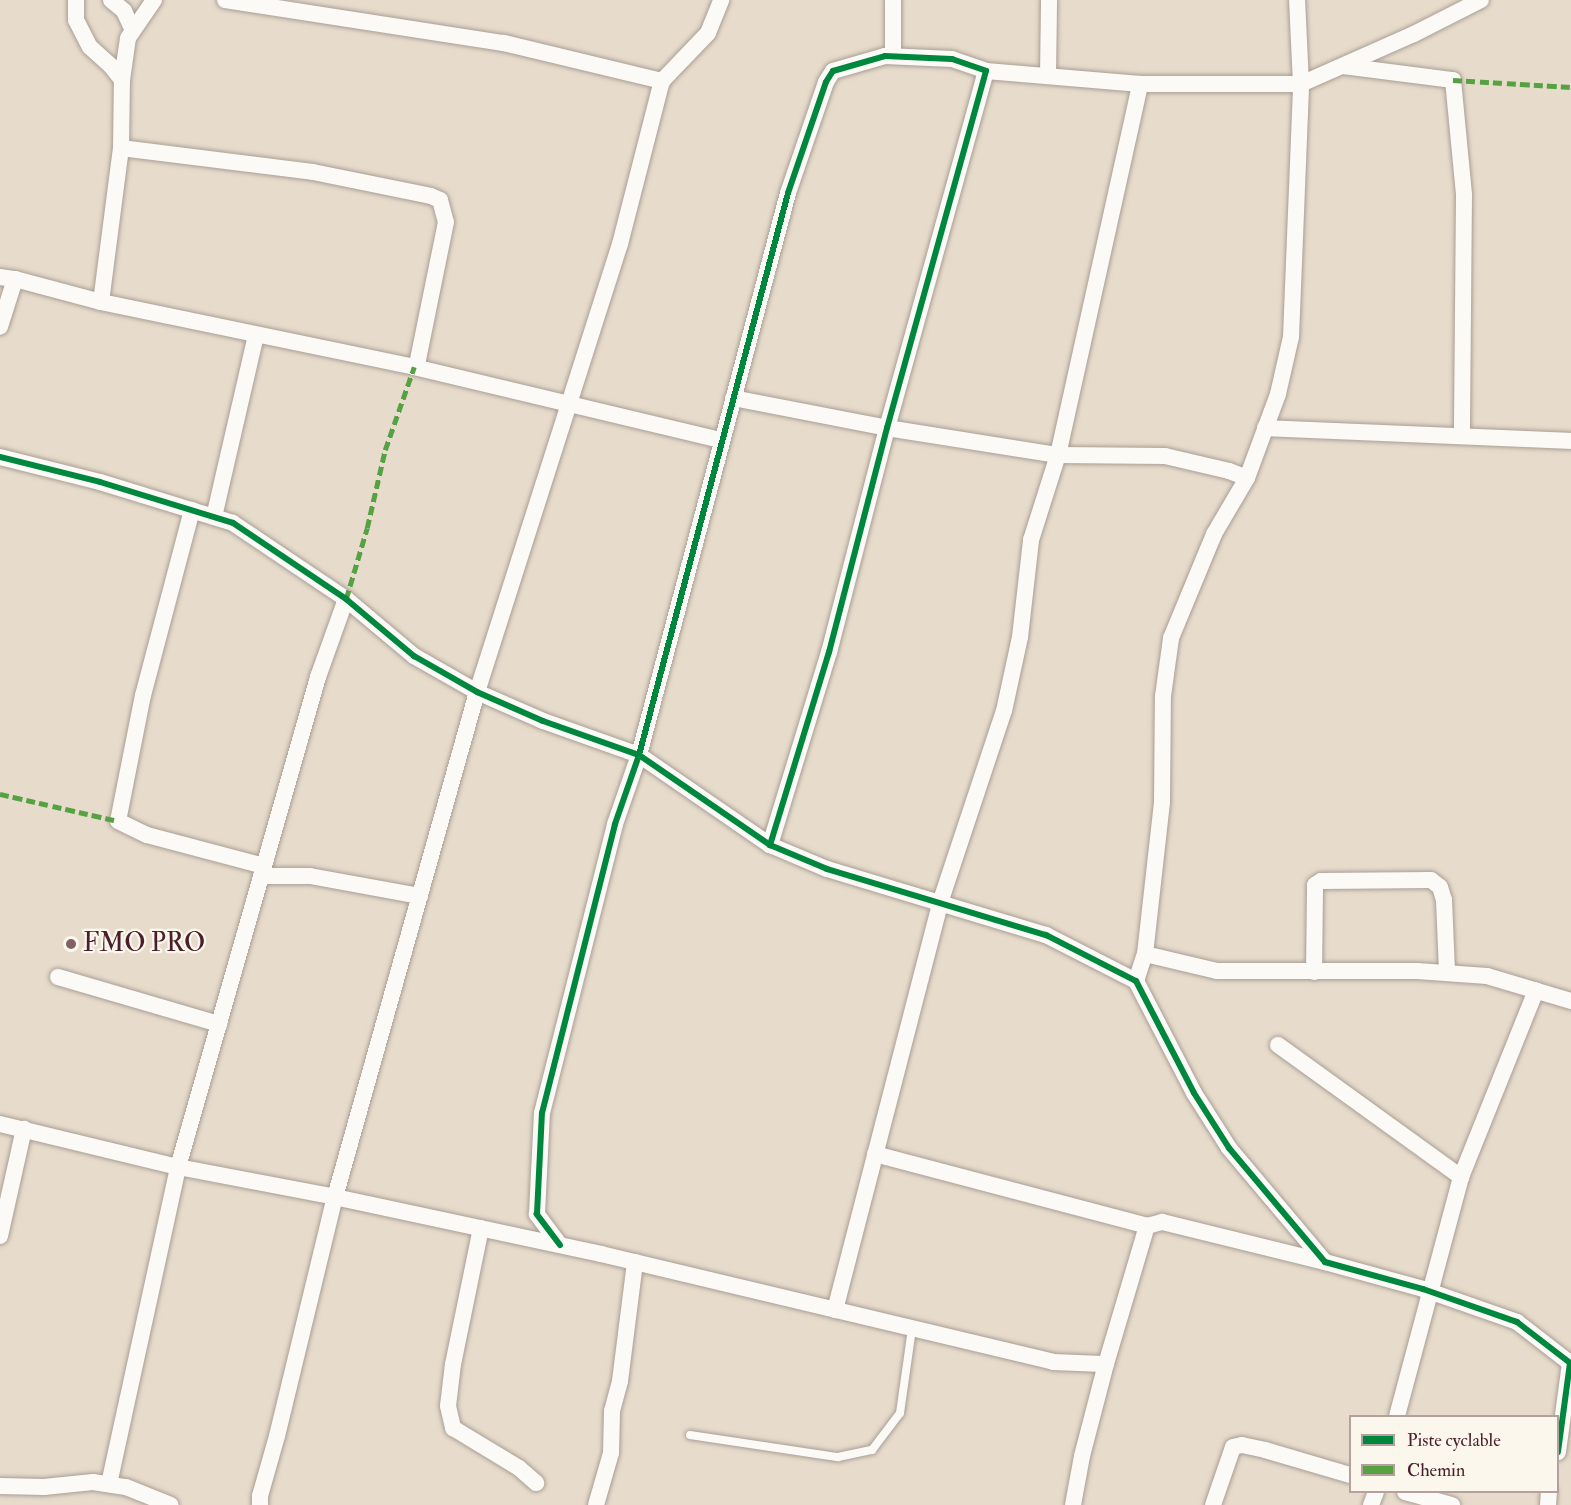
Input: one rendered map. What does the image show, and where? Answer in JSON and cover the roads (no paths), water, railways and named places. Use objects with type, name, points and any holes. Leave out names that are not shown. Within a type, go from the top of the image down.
[{"type":"street","points":[[76,0],[76,20],[90,47],[111,66],[122,80]]},
{"type":"street","points":[[111,0],[124,11],[133,30]]},
{"type":"street","points":[[101,302],[121,148],[122,80],[128,38],[154,0]]},
{"type":"street","points":[[225,0],[504,43],[663,81]]},
{"type":"street","points":[[260,1505],[335,1197],[477,692],[620,244],[663,81],[708,33],[721,0]]},
{"type":"street","points":[[893,0],[893,56]]},
{"type":"street","points":[[1048,76],[1049,0]]},
{"type":"street","points":[[1136,981],[1146,954],[1162,802],[1163,696],[1171,638],[1214,534],[1247,478],[1278,394],[1290,337],[1301,84],[1297,0]]},
{"type":"street","points":[[560,1245],[537,1214],[542,1113],[615,824],[639,755],[788,193],[826,82],[833,71],[885,56],[893,56],[952,59],[986,71],[1140,84],[1301,84],[1414,34],[1481,0]]},
{"type":"street","points":[[1342,66],[1454,80],[1464,195],[1462,436]]},
{"type":"street","points":[[770,845],[829,652],[886,428],[986,71]]},
{"type":"street","points":[[835,1310],[940,903],[1004,711],[1020,638],[1031,540],[1058,455],[1140,84]]},
{"type":"street","points":[[121,148],[313,172],[431,196],[440,200],[446,222],[417,364],[414,367]]},
{"type":"street","points":[[0,327],[7,278],[101,302],[414,367],[721,440]]},
{"type":"street","points":[[213,517],[256,334]]},
{"type":"street","points":[[733,398],[886,428],[1058,455],[1164,456],[1228,471],[1247,478]]},
{"type":"street","points":[[1265,428],[1571,441]]},
{"type":"street","points":[[0,457],[100,482],[232,523],[346,599],[414,656],[477,692],[543,721],[639,755],[770,845],[827,869],[1046,935],[1136,981],[1194,1093],[1228,1148],[1325,1262]]},
{"type":"street","points":[[192,510],[143,695],[118,821],[147,835],[263,871],[310,876],[420,896]]},
{"type":"street","points":[[109,1484],[178,1167],[318,677],[346,599]]},
{"type":"street","points":[[1314,972],[1315,885],[1321,881],[1431,880],[1440,887],[1444,900],[1447,973]]},
{"type":"street","points":[[1146,954],[1217,971],[1447,973],[1487,976],[1571,1001]]},
{"type":"street","points":[[58,977],[219,1024]]},
{"type":"street","points":[[1397,1415],[1461,1177],[1536,990]]},
{"type":"street","points":[[1278,1045],[1461,1177]]},
{"type":"street","points":[[0,1124],[178,1167],[335,1197],[560,1245],[1053,1362],[1106,1364]]},
{"type":"street","points":[[0,1236],[24,1129]]},
{"type":"street","points":[[875,1154],[1147,1226],[1162,1222],[1325,1262],[1432,1292],[1517,1323],[1571,1362],[1559,1439]]},
{"type":"street","points":[[1073,1505],[1082,1456],[1106,1364],[1147,1226]]},
{"type":"street","points":[[481,1228],[453,1364],[448,1406],[453,1428],[519,1468],[536,1483]]},
{"type":"street","points":[[596,1505],[611,1453],[612,1411],[620,1381],[635,1262]]},
{"type":"street","points":[[1213,1505],[1233,1447],[1242,1445],[1265,1450],[1349,1475]]},
{"type":"street","points":[[0,1486],[44,1487],[93,1482],[126,1487],[171,1505]]},
{"type":"street","points":[[1413,1493],[1452,1505]]},
{"type":"lane","points":[[690,1435],[838,1457],[872,1450],[900,1413],[912,1329]]},
{"type":"place","name":"FMO PRO","points":[[71,944]]}]
